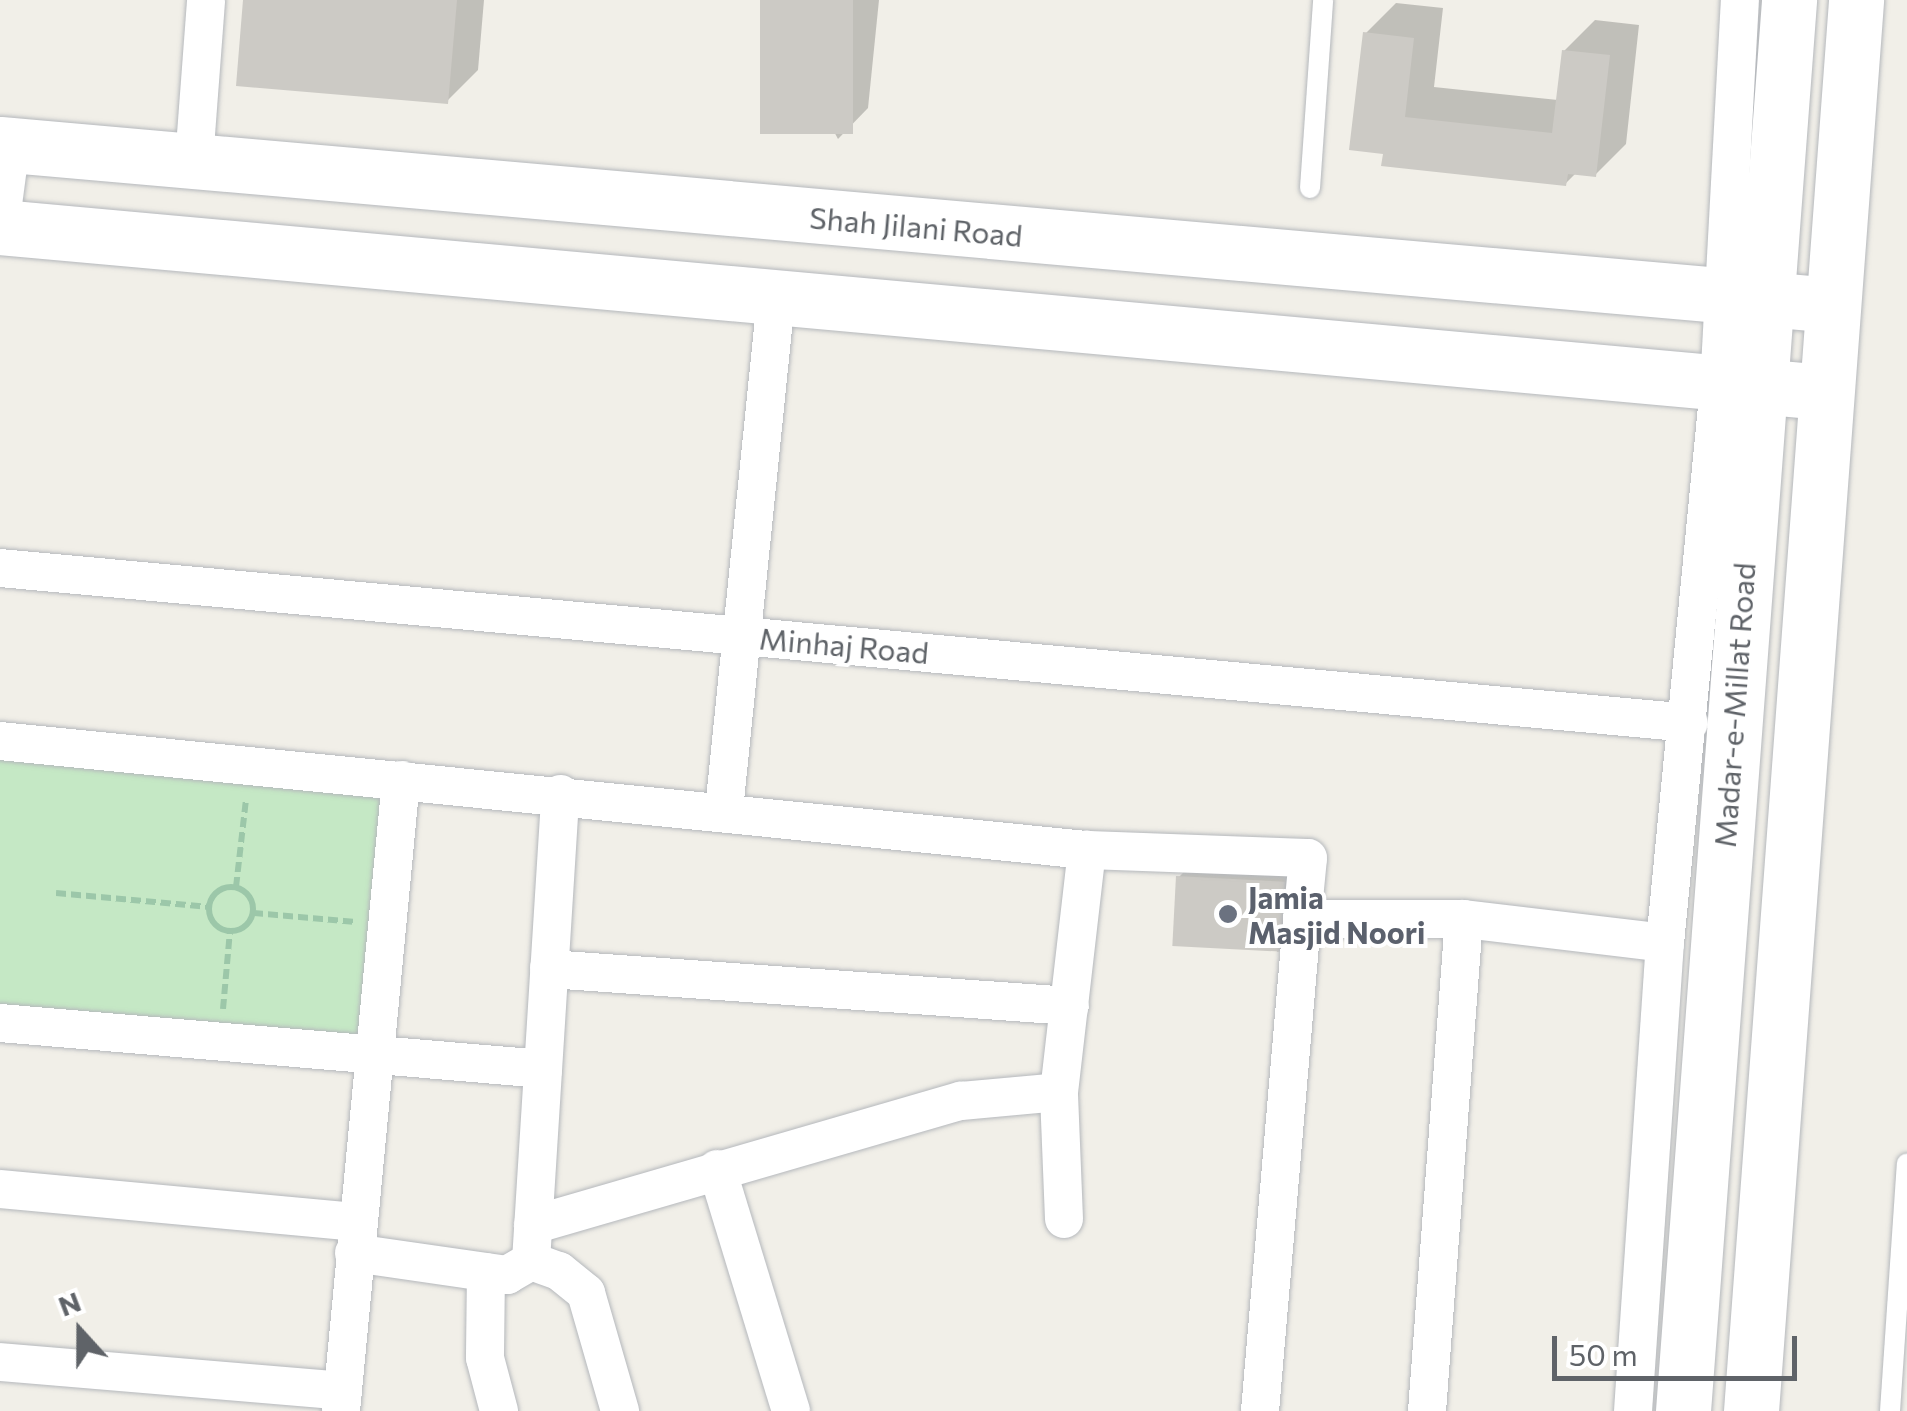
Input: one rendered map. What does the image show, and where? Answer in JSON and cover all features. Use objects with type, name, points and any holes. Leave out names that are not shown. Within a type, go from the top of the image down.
[{"type":"street","points":[[194,161],[206,0]]},
{"type":"street","points":[[1740,0],[1743,300]]},
{"type":"street","name":"Madar-e-Millat Road","points":[[1683,1411],[1743,300],[1789,0]]},
{"type":"street","points":[[1751,1411],[1856,0]]},
{"type":"street","points":[[5,144],[0,227],[1738,388],[1824,392]]},
{"type":"street","name":"Shah Jilani Road","points":[[5,144],[1832,305]]},
{"type":"street","points":[[724,810],[776,299]]},
{"type":"street","points":[[1633,1411],[1665,943],[1688,723],[1738,388]]},
{"type":"street","name":"Minhaj Road","points":[[0,568],[1688,723]]},
{"type":"street","points":[[0,741],[724,810],[1087,850],[1308,858],[1260,1411]]},
{"type":"street","points":[[0,1362],[342,1401],[370,1055],[401,780]]},
{"type":"street","points":[[560,794],[532,1243],[586,1293],[620,1411]]},
{"type":"street","points":[[1064,1219],[1059,1092],[1087,850]]},
{"type":"street","points":[[1302,919],[1464,919],[1665,943]]},
{"type":"street","points":[[1427,1411],[1464,919]]},
{"type":"street","points":[[549,969],[1070,1006]]},
{"type":"street","points":[[0,1023],[543,1069]]},
{"type":"street","points":[[0,1189],[356,1237],[506,1275],[532,1243],[717,1169],[961,1101],[1059,1092]]},
{"type":"street","points":[[717,1169],[790,1411]]},
{"type":"street","points":[[486,1272],[485,1358],[500,1411]]},
{"type":"lane","points":[[1310,188],[1324,0]]},
{"type":"lane","points":[[1890,1411],[1907,1164]]},
{"type":"path","points":[[236,887],[246,795]]},
{"type":"path","points":[[230,930],[216,925],[210,907],[216,892],[236,887],[248,894],[253,913]]},
{"type":"path","points":[[56,893],[210,907]]},
{"type":"path","points":[[220,1042],[230,930],[253,913],[361,922]]},
{"type":"green space","points":[[0,758],[392,799],[366,1049],[0,1010]]},
{"type":"building","points":[[243,0],[457,0],[448,104],[236,86]]},
{"type":"building","points":[[760,0],[853,0],[853,134],[760,134]]},
{"type":"building","points":[[1363,32],[1414,38],[1405,117],[1552,133],[1562,50],[1610,55],[1596,177],[1568,174],[1566,186],[1381,166],[1383,154],[1349,150]]},
{"type":"building","name":"Jamia Masjid Noori","points":[[1176,876],[1285,882],[1281,952],[1172,946]]},
{"type":"place","name":"Jamia Masjid Noori","points":[[1228,914]]}]
